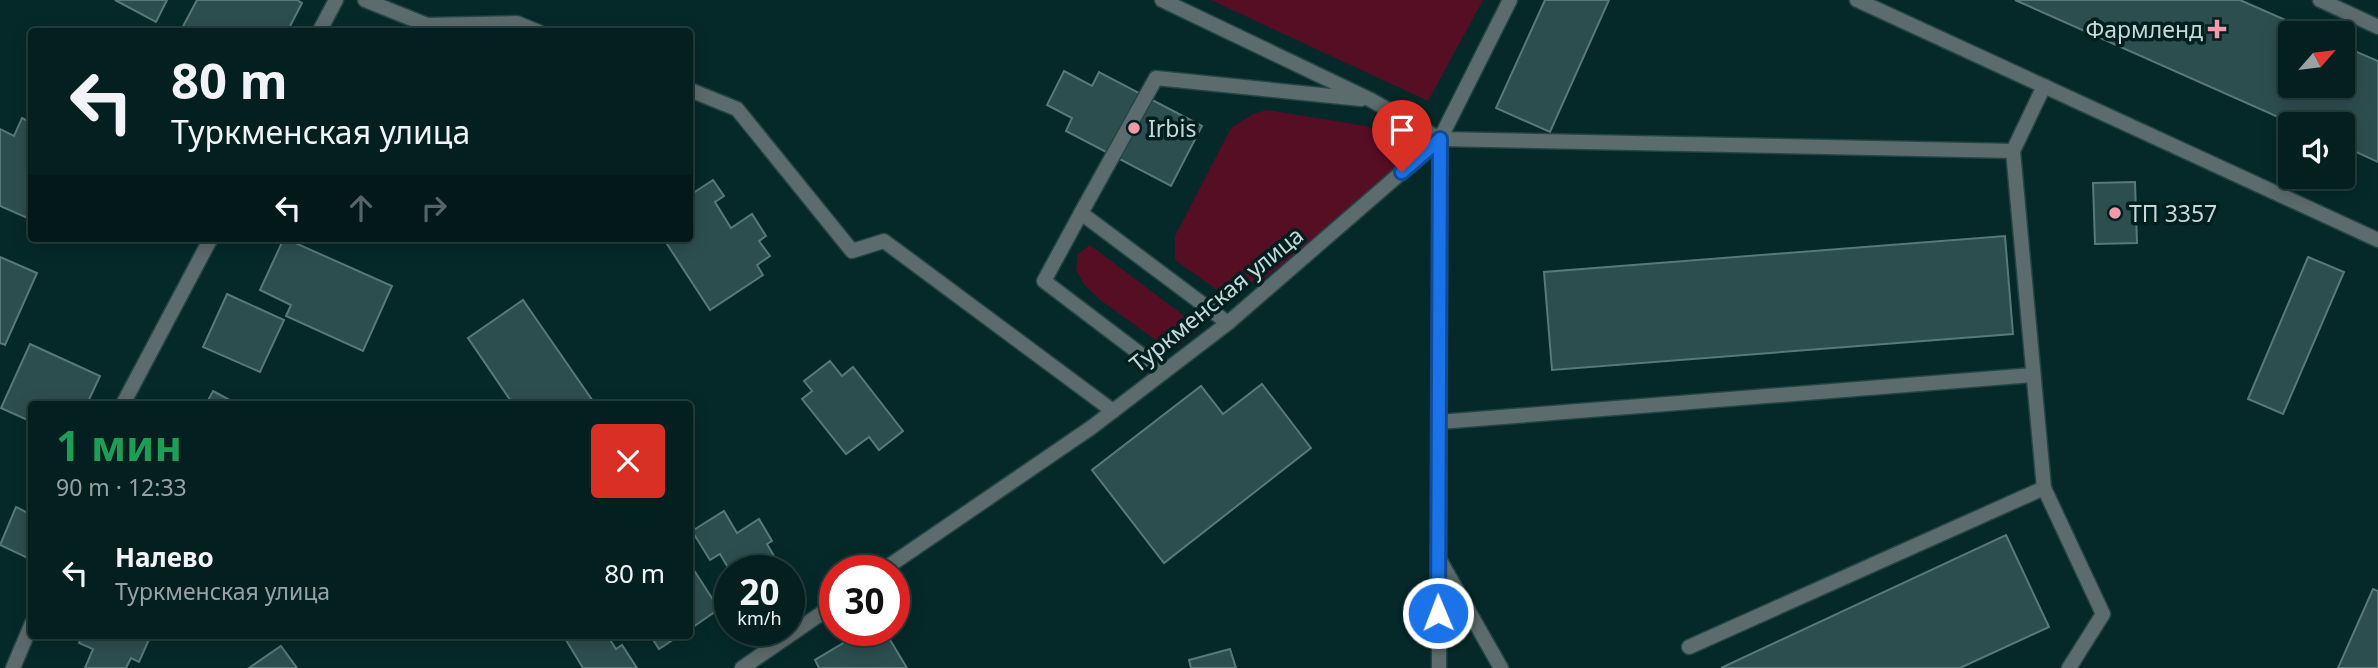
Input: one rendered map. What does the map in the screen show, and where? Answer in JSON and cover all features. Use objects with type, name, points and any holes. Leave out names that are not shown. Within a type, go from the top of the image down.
[{"type":"street","points":[[321,28],[336,0]]},
{"type":"street","points":[[365,0],[427,24],[517,23],[529,28]]},
{"type":"street","points":[[1162,0],[1371,100],[1440,139],[2013,151]]},
{"type":"street","name":"Туркменская улица","points":[[905,555],[1112,411],[1228,323],[1440,139],[1510,0]]},
{"type":"street","points":[[1857,0],[2378,240]]},
{"type":"street","points":[[2320,0],[2378,27]]},
{"type":"street","points":[[1164,372],[1044,281],[1156,78],[1371,100]]},
{"type":"street","points":[[2044,86],[2013,151],[2044,488],[2103,614],[2069,668]]},
{"type":"street","points":[[693,91],[737,109],[852,251],[884,241],[1112,411]]},
{"type":"street","points":[[1439,668],[1440,139]]},
{"type":"street","points":[[1081,213],[1228,323]]},
{"type":"street","points":[[125,401],[209,242]]},
{"type":"street","points":[[1439,422],[2033,375]]},
{"type":"street","points":[[1689,647],[2044,488]]},
{"type":"street","points":[[1438,557],[1501,668]]},
{"type":"street","points":[[742,668],[819,615]]},
{"type":"street","points":[[13,668],[28,632]]},
{"type":"shaded area","points":[[1211,0],[1483,0],[1428,101]]},
{"type":"shaded area","points":[[1267,110],[1366,126],[1395,140],[1400,161],[1391,178],[1265,278],[1241,286],[1216,289],[1175,260],[1175,236],[1231,128],[1253,114]]},
{"type":"shaded area","points":[[1090,245],[1200,328],[1178,347],[1164,346],[1099,299],[1084,284],[1076,270],[1078,254]]},
{"type":"building","points":[[115,0],[167,0],[156,22]]},
{"type":"building","points":[[197,0],[297,0],[302,3],[289,28],[182,28]]},
{"type":"building","points":[[1545,0],[1609,0],[1550,132],[1496,108]]},
{"type":"building","points":[[2015,0],[2240,0],[2288,21],[2278,21],[2278,98],[2356,98],[2356,52],[2378,61],[2378,162],[2355,151],[2355,112],[2278,112],[2278,117]]},
{"type":"building","name":"Irbis","points":[[1064,71],[1092,86],[1099,72],[1202,126],[1171,186],[1066,131],[1072,118],[1047,105]]},
{"type":"building","points":[[22,118],[28,121],[28,218],[0,206],[0,129],[14,136]]},
{"type":"building","points":[[713,180],[724,196],[715,202],[731,228],[752,214],[766,236],[759,241],[770,256],[757,265],[763,275],[710,310],[666,242],[693,242],[693,193]]},
{"type":"building","name":"ТП 3357","points":[[2135,182],[2137,243],[2095,244],[2093,183]]},
{"type":"building","points":[[2005,236],[2013,334],[1552,370],[1544,272]]},
{"type":"building","points":[[282,242],[293,242],[392,286],[363,351],[286,316],[291,305],[260,290]]},
{"type":"building","points":[[0,257],[37,273],[5,345],[0,343]]},
{"type":"building","points":[[2308,257],[2344,272],[2283,414],[2248,399]]},
{"type":"building","points":[[227,294],[284,320],[260,372],[203,347]]},
{"type":"building","points":[[523,300],[593,401],[511,401],[468,338]]},
{"type":"building","points":[[30,344],[100,376],[88,401],[28,401],[28,420],[1,408]]},
{"type":"building","points":[[830,361],[842,376],[853,367],[903,431],[879,450],[869,437],[846,454],[802,399],[812,391],[804,381]]},
{"type":"building","points":[[1262,384],[1311,448],[1164,563],[1092,470],[1201,386],[1223,414]]},
{"type":"building","points":[[213,391],[231,401],[208,401]]},
{"type":"building","points":[[16,507],[28,513],[28,558],[0,545]]},
{"type":"building","points":[[724,511],[737,533],[759,519],[772,541],[767,544],[773,555],[720,554],[714,555],[710,560],[693,533]]},
{"type":"building","points":[[2006,535],[2049,627],[1960,668],[1721,668]]},
{"type":"building","points":[[693,569],[714,601],[714,612],[693,627]]},
{"type":"building","points":[[2373,589],[2378,591],[2378,668],[2338,668]]},
{"type":"building","points":[[80,639],[149,639],[139,662],[131,658],[126,668],[85,668],[93,649],[79,643]]},
{"type":"building","points":[[565,639],[610,639],[616,649],[622,645],[637,668],[583,668]]},
{"type":"building","points":[[653,639],[674,639],[659,649]]},
{"type":"building","points":[[281,646],[297,668],[249,668]]},
{"type":"building","points":[[838,646],[894,646],[907,668],[819,668],[815,660]]},
{"type":"building","points":[[1230,649],[1236,668],[1191,668],[1189,660]]},
{"type":"place","name":"Фармленд","points":[[2217,29]]},
{"type":"place","name":"Irbis","points":[[1134,128]]},
{"type":"place","name":"ТП 3357","points":[[2115,213]]},
{"type":"route","points":[[1402,172],[1440,139],[1438,613]]}]
